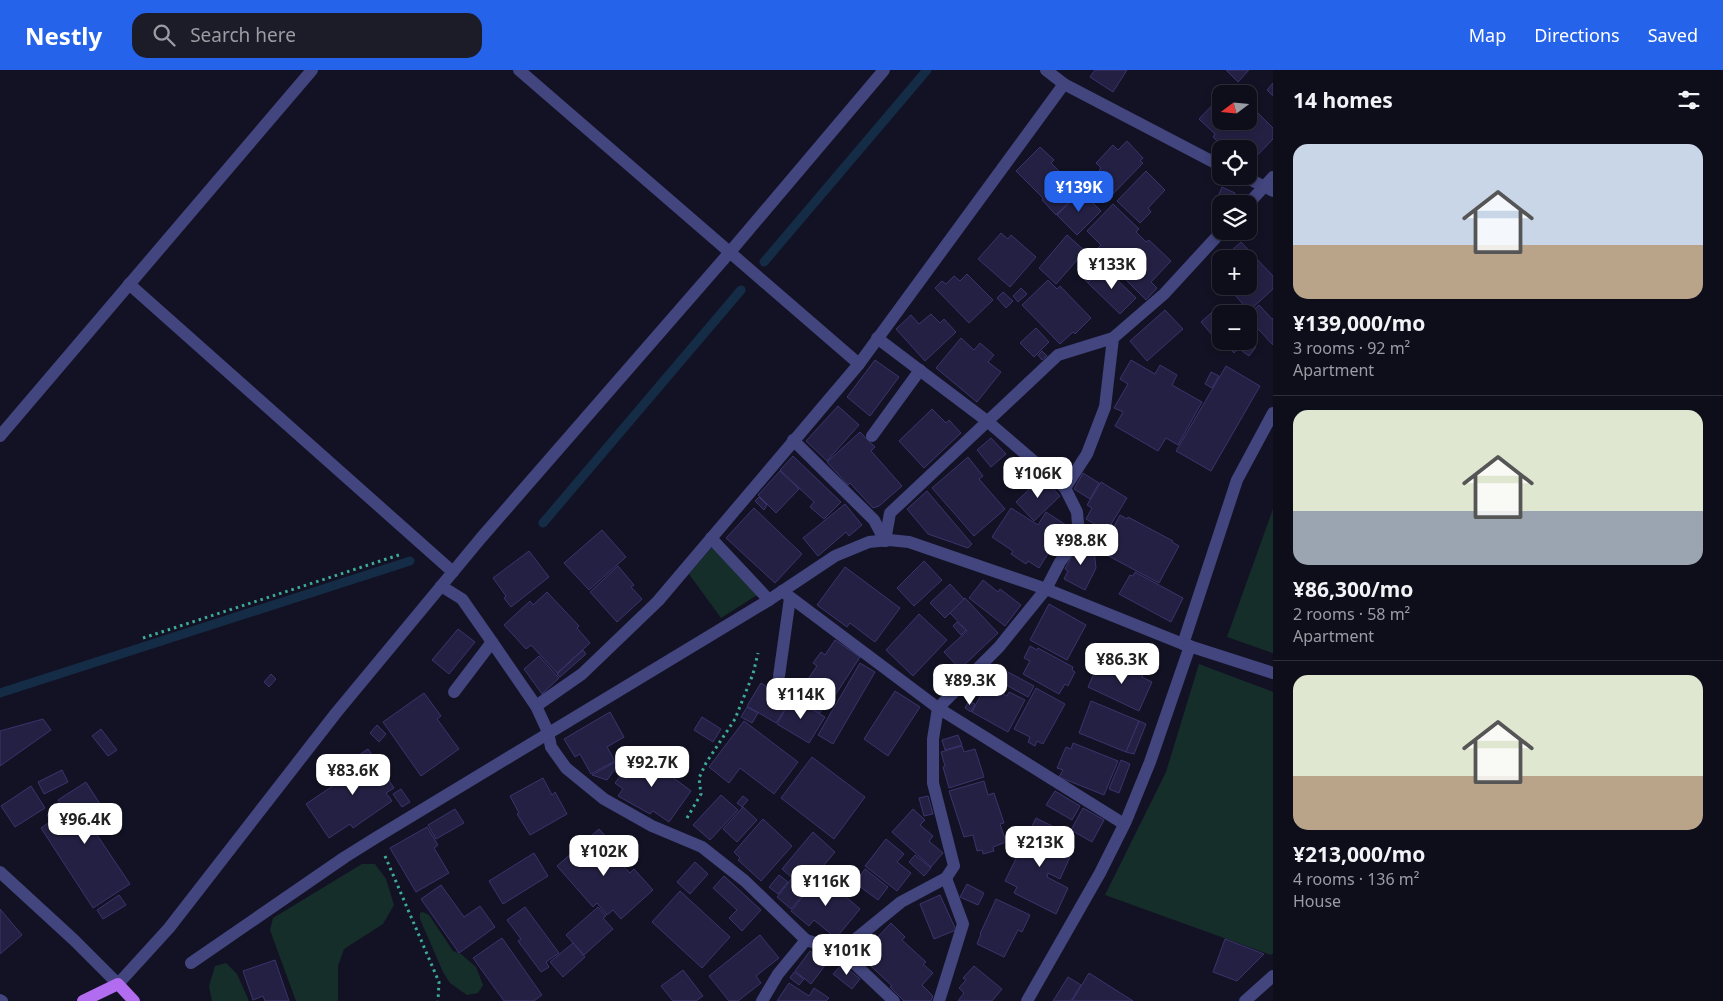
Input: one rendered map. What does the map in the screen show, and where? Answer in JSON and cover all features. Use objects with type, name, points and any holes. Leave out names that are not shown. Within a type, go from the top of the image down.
[{"type":"main road","points":[[83,1001],[118,984],[134,1001]]},
{"type":"street","points":[[0,436],[312,70]]},
{"type":"street","points":[[519,70],[859,364]]},
{"type":"street","points":[[0,872],[74,940],[118,984],[169,928],[336,714],[442,586],[884,70]]},
{"type":"street","points":[[1046,70],[1064,84],[1212,161]]},
{"type":"street","points":[[536,706],[582,674],[658,601],[859,364],[1064,84]]},
{"type":"street","points":[[1257,181],[1270,185]]},
{"type":"street","points":[[1257,196],[1270,185]]},
{"type":"street","points":[[885,540],[890,513],[1058,355],[1113,338],[1164,294],[1214,240]]},
{"type":"street","points":[[129,284],[454,572]]},
{"type":"street","points":[[841,951],[901,902],[946,878],[954,866],[933,783],[933,738],[938,708],[999,647],[1046,589],[1060,562],[1078,536],[1077,512],[1065,488],[987,421],[877,338]]},
{"type":"street","points":[[1065,488],[1088,454],[1105,407],[1113,338]]},
{"type":"street","points":[[872,436],[920,370]]},
{"type":"street","points":[[1027,1001],[1100,873],[1124,824],[1150,762],[1237,480],[1273,413]]},
{"type":"street","points":[[793,440],[874,520],[885,540]]},
{"type":"street","points":[[711,538],[769,600]]},
{"type":"street","points":[[191,962],[345,857],[548,732],[769,600],[786,595],[836,556],[869,542],[885,540],[909,542],[1046,589],[1187,645],[1273,673]]},
{"type":"street","points":[[442,586],[462,599],[536,706],[548,732],[551,747],[566,768],[604,799],[652,826],[702,847],[745,880],[806,940],[841,951],[894,1001]]},
{"type":"street","points":[[786,595],[938,708],[1124,824]]},
{"type":"street","points":[[779,676],[786,595]]},
{"type":"street","points":[[454,692],[492,642]]},
{"type":"street","points":[[939,1001],[963,924],[946,878]]},
{"type":"street","points":[[762,1001],[778,974],[806,940]]},
{"type":"street","points":[[1245,1001],[1273,976]]},
{"type":"path","points":[[143,638],[424,546]]},
{"type":"path","points":[[677,836],[701,794],[699,778],[706,763],[735,720],[753,674],[760,647]]},
{"type":"path","points":[[378,837],[439,982],[438,1001]]},
{"type":"green space","points":[[1273,509],[1273,653],[1227,637]]},
{"type":"green space","points":[[712,547],[757,595],[721,618],[689,574]]},
{"type":"green space","points":[[1199,664],[1273,692],[1273,953],[1271,955],[1105,895],[1166,772]]},
{"type":"green space","points":[[362,864],[375,864],[386,879],[394,905],[383,924],[344,949],[338,966],[338,1001],[296,1001],[270,930],[273,918]]},
{"type":"green space","points":[[423,912],[429,915],[453,951],[461,954],[476,967],[483,985],[478,993],[467,995],[450,983],[443,972],[420,919],[420,913]]},
{"type":"green space","points":[[226,963],[237,974],[249,1001],[212,1001],[209,986],[215,966]]},
{"type":"building","points":[[1095,70],[1127,70],[1113,92],[1090,77]]},
{"type":"building","points":[[1226,70],[1249,70],[1238,82]]},
{"type":"building","points":[[1273,83],[1273,96],[1267,90]]},
{"type":"building","points":[[1212,105],[1212,130],[1258,130],[1258,113],[1273,128],[1273,139],[1257,156],[1257,140],[1216,140],[1213,137],[1215,134],[1199,119]]},
{"type":"building","points":[[1127,141],[1143,158],[1140,161],[1143,163],[1108,199],[1093,183],[1102,174],[1099,170],[1101,168],[1096,163],[1113,145],[1118,150]]},
{"type":"building","points":[[1040,147],[1054,160],[1051,163],[1079,191],[1056,215],[1042,200],[1043,198],[1016,171]]},
{"type":"building","points":[[1146,171],[1165,190],[1148,208],[1151,212],[1140,223],[1117,201]]},
{"type":"building","points":[[1222,187],[1235,193],[1234,195],[1219,195]]},
{"type":"building","points":[[1081,191],[1101,211],[1077,235],[1057,215]]},
{"type":"building","points":[[1113,204],[1139,229],[1136,232],[1146,242],[1149,240],[1171,261],[1151,282],[1157,288],[1146,300],[1119,273],[1117,275],[1102,260],[1105,257],[1097,249],[1101,245],[1087,231]]},
{"type":"building","points":[[1001,233],[1008,239],[1011,235],[1036,257],[1010,287],[978,259]]},
{"type":"building","points":[[1067,235],[1085,251],[1056,284],[1039,268]]},
{"type":"building","points":[[1241,242],[1249,250],[1232,250]]},
{"type":"building","points":[[1257,259],[1273,276],[1273,289],[1256,305],[1244,305],[1235,295],[1257,295]]},
{"type":"building","points":[[1096,260],[1103,267],[1088,283],[1081,276]]},
{"type":"building","points":[[1104,267],[1136,298],[1120,314],[1088,283]]},
{"type":"building","points":[[967,274],[993,300],[969,323],[935,288],[942,281],[946,284],[954,276],[960,281]]},
{"type":"building","points":[[1048,280],[1057,289],[1060,286],[1091,318],[1075,334],[1073,332],[1060,344],[1022,305]]},
{"type":"building","points":[[1021,288],[1027,294],[1018,302],[1013,296]]},
{"type":"building","points":[[1003,292],[1013,301],[1006,308],[997,298]]},
{"type":"building","points":[[1259,305],[1273,318],[1273,345],[1257,328],[1257,307]]},
{"type":"building","points":[[1165,310],[1183,329],[1147,361],[1130,341]]},
{"type":"building","points":[[1212,312],[1212,335],[1201,322]]},
{"type":"building","points":[[931,314],[940,323],[944,319],[956,332],[925,361],[896,329],[911,315],[919,324]]},
{"type":"building","points":[[1036,328],[1049,342],[1034,357],[1020,343]]},
{"type":"building","points":[[961,338],[974,350],[980,343],[994,355],[988,362],[1001,372],[977,402],[936,368]]},
{"type":"building","points":[[1243,350],[1254,350],[1249,356]]},
{"type":"building","points":[[1042,351],[1047,356],[1042,360],[1038,355]]},
{"type":"building","points":[[875,360],[899,377],[870,416],[847,397]]},
{"type":"building","points":[[1131,360],[1155,374],[1160,365],[1177,375],[1172,385],[1202,402],[1178,445],[1166,438],[1158,451],[1115,426],[1123,412],[1114,408],[1128,384],[1120,379]]},
{"type":"building","points":[[1226,366],[1260,386],[1211,471],[1176,451]]},
{"type":"building","points":[[1211,372],[1219,376],[1212,388],[1205,384]]},
{"type":"building","points":[[838,406],[859,425],[827,461],[806,441]]},
{"type":"building","points":[[932,409],[946,423],[949,420],[961,433],[924,468],[899,441]]},
{"type":"building","points":[[860,432],[875,447],[871,451],[902,486],[879,506],[873,508],[827,462]]},
{"type":"building","points":[[991,438],[1006,454],[991,467],[977,450]]},
{"type":"building","points":[[793,456],[841,502],[824,519],[810,507],[814,502],[780,470]]},
{"type":"building","points":[[968,457],[983,476],[979,479],[1005,509],[974,536],[932,488]]},
{"type":"building","points":[[780,471],[799,489],[776,513],[758,495]]},
{"type":"building","points":[[1083,473],[1099,483],[1090,499],[1074,489]]},
{"type":"building","points":[[1042,477],[1060,496],[1034,521],[1016,502]]},
{"type":"building","points":[[1101,482],[1127,498],[1107,531],[1086,519],[1092,508],[1087,505]]},
{"type":"building","points":[[927,491],[972,544],[968,548],[928,534],[907,509]]},
{"type":"building","points":[[759,497],[767,505],[764,510],[755,501]]},
{"type":"building","points":[[845,504],[862,525],[849,536],[846,532],[818,556],[803,538]]},
{"type":"building","points":[[754,508],[802,554],[775,583],[726,538]]},
{"type":"building","points":[[1011,508],[1038,525],[1046,512],[1066,525],[1039,568],[1028,561],[1026,564],[1011,554],[1013,551],[992,537]]},
{"type":"building","points":[[1120,515],[1127,519],[1128,517],[1179,546],[1159,583],[1101,552]]},
{"type":"building","points":[[602,530],[626,557],[589,590],[564,563]]},
{"type":"building","points":[[1079,542],[1094,550],[1096,568],[1085,590],[1064,579],[1068,571],[1065,569]]},
{"type":"building","points":[[529,551],[549,577],[511,607],[504,598],[506,596],[493,578]]},
{"type":"building","points":[[924,561],[942,580],[914,606],[897,588]]},
{"type":"building","points":[[618,566],[634,585],[631,587],[642,599],[617,622],[590,592]]},
{"type":"building","points":[[845,567],[900,608],[875,642],[850,623],[847,627],[817,605]]},
{"type":"building","points":[[1135,572],[1183,598],[1171,622],[1119,594],[1130,575],[1133,576]]},
{"type":"building","points":[[983,580],[998,592],[1000,589],[1021,605],[1005,626],[969,598]]},
{"type":"building","points":[[950,584],[964,599],[945,618],[930,603]]},
{"type":"building","points":[[547,592],[579,626],[577,628],[590,643],[557,673],[531,645],[526,649],[504,625],[530,601],[533,605]]},
{"type":"building","points":[[965,598],[998,633],[960,669],[944,652],[967,631],[950,613]]},
{"type":"building","points":[[1049,604],[1086,625],[1067,660],[1030,640]]},
{"type":"building","points":[[919,614],[947,640],[913,676],[886,650]]},
{"type":"building","points":[[957,622],[966,630],[961,635],[953,626]]},
{"type":"building","points":[[458,629],[475,642],[449,674],[432,660]]},
{"type":"building","points":[[835,640],[860,657],[834,697],[808,679],[817,666],[813,663],[821,652],[825,655]]},
{"type":"building","points":[[1030,646],[1037,650],[1038,648],[1073,667],[1072,670],[1075,672],[1068,686],[1065,684],[1059,694],[1023,674],[1030,661],[1024,658]]},
{"type":"building","points":[[583,650],[586,654],[560,677],[557,674]]},
{"type":"building","points":[[539,656],[559,678],[542,694],[524,669]]},
{"type":"building","points":[[860,663],[875,672],[833,744],[818,735]]},
{"type":"building","points":[[993,664],[1034,686],[1028,697],[988,675]]},
{"type":"building","points":[[1098,665],[1113,672],[1116,665],[1123,668],[1125,665],[1143,674],[1142,677],[1152,682],[1139,711],[1088,687]]},
{"type":"building","points":[[271,674],[276,679],[269,687],[264,682]]},
{"type":"building","points":[[761,683],[790,701],[776,723],[747,706]]},
{"type":"building","points":[[986,685],[1007,696],[1009,692],[1025,700],[1008,732],[972,712]]},
{"type":"building","points":[[1036,688],[1065,704],[1043,744],[1037,741],[1035,746],[1028,742],[1030,737],[1014,729]]},
{"type":"building","points":[[809,689],[828,700],[820,713],[802,702]]},
{"type":"building","points":[[895,691],[920,707],[888,756],[864,739]]},
{"type":"building","points":[[424,693],[441,716],[437,719],[459,749],[421,776],[383,722]]},
{"type":"building","points":[[792,698],[825,717],[809,743],[777,724]]},
{"type":"building","points":[[969,701],[975,704],[971,712],[965,708]]},
{"type":"building","points":[[1091,701],[1139,721],[1126,752],[1079,733]]},
{"type":"building","points":[[747,707],[758,713],[752,723],[741,717]]},
{"type":"building","points":[[610,712],[624,737],[607,747],[615,761],[591,774],[580,754],[575,757],[564,739]]},
{"type":"building","points":[[702,717],[721,729],[713,742],[694,730]]},
{"type":"building","points":[[43,719],[51,730],[0,766],[0,731]]},
{"type":"building","points":[[744,721],[798,762],[774,794],[740,768],[729,783],[709,767]]},
{"type":"building","points":[[1139,721],[1146,724],[1134,754],[1126,752]]},
{"type":"building","points":[[377,725],[386,734],[379,742],[370,733]]},
{"type":"building","points":[[101,729],[117,750],[108,756],[92,736]]},
{"type":"building","points":[[958,735],[962,745],[945,750],[942,740]]},
{"type":"building","points":[[1073,743],[1118,761],[1104,795],[1059,777],[1063,770],[1057,768],[1066,747],[1071,749]]},
{"type":"building","points":[[962,746],[964,752],[975,749],[984,777],[949,788],[941,752]]},
{"type":"building","points":[[368,749],[394,788],[386,793],[392,801],[353,828],[350,824],[329,838],[306,804],[346,777],[339,768]]},
{"type":"building","points":[[638,752],[651,761],[654,757],[664,765],[662,769],[691,791],[669,822],[653,811],[650,814],[618,796],[623,789],[615,783]]},
{"type":"building","points":[[812,757],[865,797],[834,839],[781,798]]},
{"type":"building","points":[[1121,760],[1130,764],[1119,793],[1109,789]]},
{"type":"building","points":[[615,762],[617,766],[607,780],[592,775]]},
{"type":"building","points":[[62,770],[68,782],[44,794],[38,782]]},
{"type":"building","points":[[543,778],[552,795],[555,792],[567,814],[530,835],[517,814],[519,813],[510,796]]},
{"type":"building","points":[[984,781],[988,795],[994,793],[1004,823],[1000,824],[1006,842],[993,847],[994,851],[983,854],[982,850],[977,851],[973,835],[964,837],[949,791]]},
{"type":"building","points":[[86,782],[109,818],[93,829],[130,884],[93,908],[41,828],[51,821],[47,815],[61,805],[58,800]]},
{"type":"building","points":[[31,786],[45,808],[15,827],[1,806]]},
{"type":"building","points":[[401,789],[410,802],[402,807],[393,794]]},
{"type":"building","points":[[1055,791],[1080,806],[1072,820],[1046,805]]},
{"type":"building","points":[[721,795],[738,810],[710,840],[693,825]]},
{"type":"building","points":[[743,796],[748,800],[742,807],[737,803]]},
{"type":"building","points":[[928,796],[933,814],[924,816],[919,798]]},
{"type":"building","points":[[743,807],[757,820],[737,842],[723,829]]},
{"type":"building","points":[[1083,808],[1104,820],[1092,842],[1071,830]]},
{"type":"building","points":[[455,809],[464,823],[436,839],[428,825]]},
{"type":"building","points":[[913,809],[925,820],[920,825],[933,836],[929,841],[943,853],[931,867],[892,832]]},
{"type":"building","points":[[1036,818],[1058,829],[1053,839],[1063,844],[1059,851],[1070,857],[1060,879],[1048,873],[1047,877],[1068,888],[1056,914],[1014,893],[1017,887],[1005,881]]},
{"type":"building","points":[[763,819],[792,846],[761,881],[738,860],[740,858],[734,852]]},
{"type":"building","points":[[427,827],[438,845],[434,848],[449,873],[416,892],[390,848]]},
{"type":"building","points":[[599,829],[610,841],[605,846],[630,873],[634,869],[653,890],[621,919],[613,910],[607,915],[597,903],[593,907],[557,866]]},
{"type":"building","points":[[813,832],[835,852],[824,865],[831,870],[821,882],[817,878],[791,909],[777,897],[792,878],[782,869]]},
{"type":"building","points":[[886,839],[904,854],[897,862],[911,873],[897,891],[865,866]]},
{"type":"building","points":[[534,853],[548,876],[503,904],[489,881]]},
{"type":"building","points":[[915,855],[931,868],[924,876],[909,862]]},
{"type":"building","points":[[695,862],[708,874],[690,894],[677,882]]},
{"type":"building","points":[[865,869],[888,887],[878,900],[855,883]]},
{"type":"building","points":[[779,875],[788,882],[778,894],[769,887]]},
{"type":"building","points":[[724,876],[761,910],[742,931],[729,918],[737,910],[713,888]]},
{"type":"building","points":[[827,876],[839,886],[837,889],[860,909],[836,938],[814,920],[809,926],[791,911],[817,879],[821,883]]},
{"type":"building","points":[[967,884],[984,893],[978,905],[960,897]]},
{"type":"building","points":[[441,885],[464,917],[480,906],[495,927],[459,953],[421,899]]},
{"type":"building","points":[[680,891],[730,937],[702,968],[652,922]]},
{"type":"building","points":[[119,895],[126,905],[103,919],[97,910]]},
{"type":"building","points":[[940,895],[956,930],[934,939],[920,904]]},
{"type":"building","points":[[996,899],[1030,915],[1022,932],[1018,930],[1004,957],[977,944]]},
{"type":"building","points":[[525,907],[559,953],[546,962],[549,967],[541,972],[518,941],[521,939],[507,920]]},
{"type":"building","points":[[598,907],[606,916],[603,918],[613,929],[584,955],[566,935]]},
{"type":"building","points":[[0,909],[22,935],[0,954]]},
{"type":"building","points":[[891,923],[905,937],[902,940],[926,962],[923,964],[933,973],[922,985],[933,996],[931,1001],[904,1001],[890,987],[892,986],[857,953],[871,939],[874,941]]},
{"type":"building","points":[[760,935],[779,958],[756,976],[761,983],[738,1001],[729,1001],[709,976]]},
{"type":"building","points":[[502,938],[542,995],[534,1001],[504,1001],[473,958]]},
{"type":"building","points":[[1225,939],[1264,954],[1237,981],[1213,972]]},
{"type":"building","points":[[573,943],[585,957],[563,977],[550,962]]},
{"type":"building","points":[[810,951],[827,963],[811,984],[795,971]]},
{"type":"building","points":[[275,960],[289,1001],[265,1001],[263,996],[253,1000],[243,971]]},
{"type":"building","points":[[842,964],[860,979],[852,989],[833,974]]},
{"type":"building","points":[[974,966],[1002,989],[992,1001],[958,1001],[964,993],[959,988],[966,980],[963,978]]},
{"type":"building","points":[[683,970],[703,996],[696,1001],[673,1001],[661,986]]},
{"type":"building","points":[[794,972],[804,979],[799,985],[790,978]]},
{"type":"building","points":[[1089,973],[1133,1001],[1072,1001]]},
{"type":"building","points":[[1068,977],[1081,985],[1071,1001],[1053,1001]]},
{"type":"building","points":[[789,983],[809,996],[814,988],[829,998],[826,1001],[777,1001]]},
{"type":"waterway","points":[[764,262],[927,70]]},
{"type":"waterway","points":[[543,523],[741,290]]},
{"type":"waterway","points":[[0,693],[410,561]]}]
